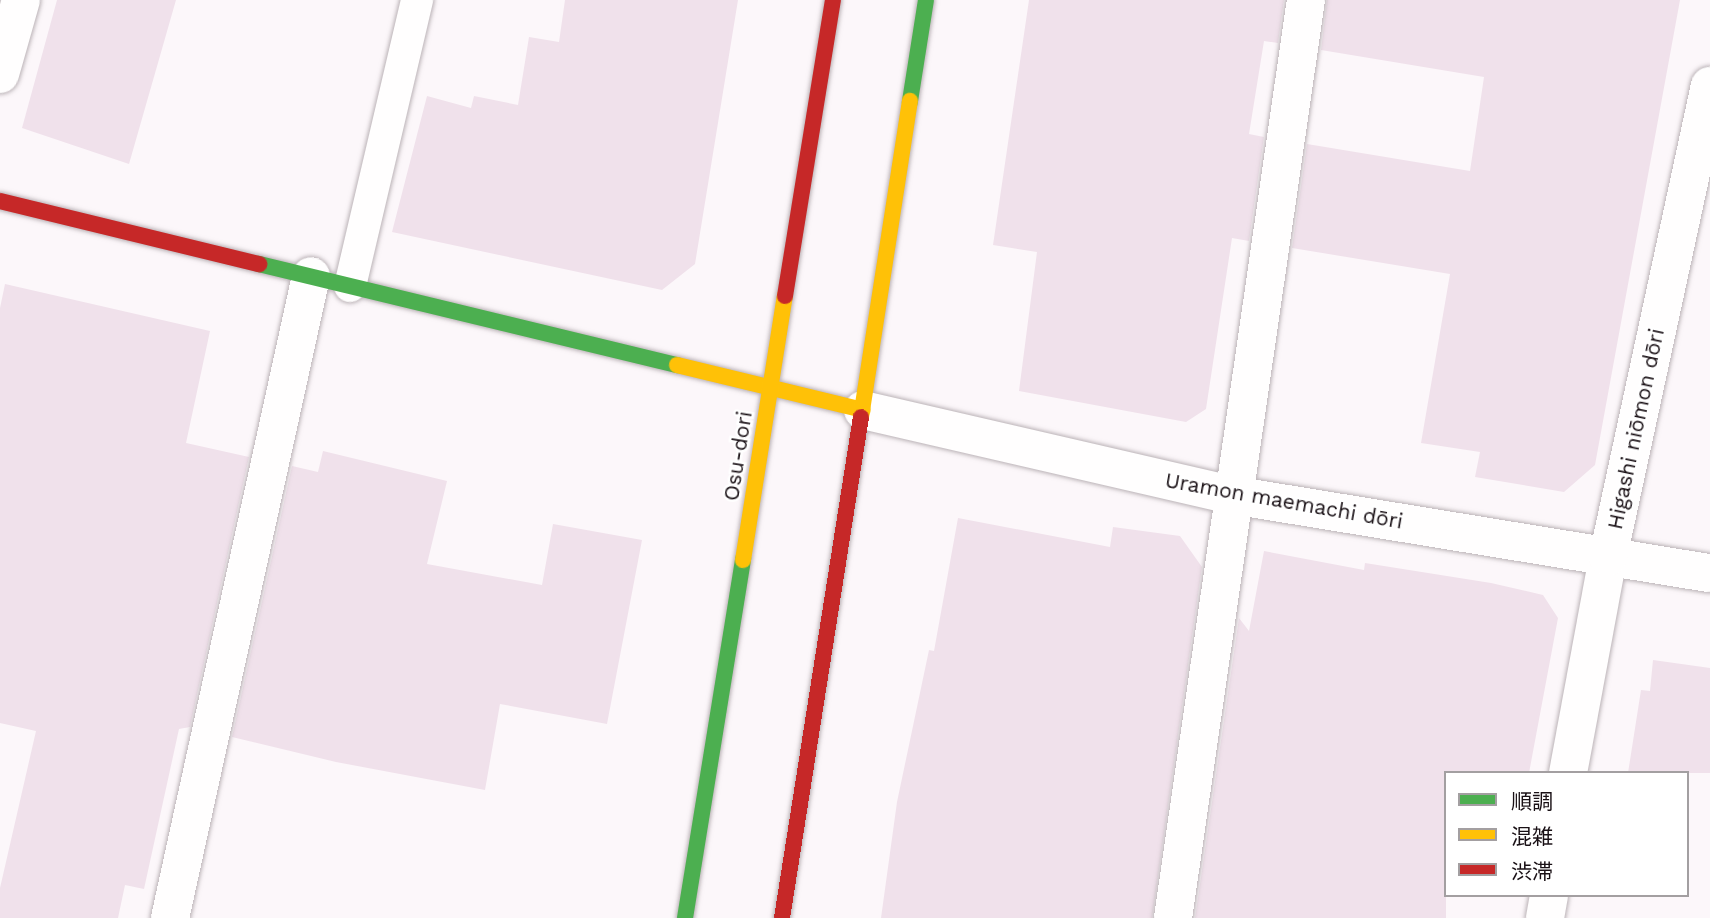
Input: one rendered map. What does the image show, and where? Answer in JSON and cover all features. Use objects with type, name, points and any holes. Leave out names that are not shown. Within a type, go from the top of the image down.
[{"type":"street","points":[[0,74],[21,0]]},
{"type":"street","name":"Osu-dori","points":[[685,918],[833,0]]},
{"type":"street","points":[[782,918],[926,0]]},
{"type":"street","points":[[1173,918],[1232,495],[1306,0]]},
{"type":"street","name":"Higashi niōmon dōri","points":[[1568,771],[1608,556],[1710,86]]},
{"type":"street","points":[[0,201],[863,410]]},
{"type":"street","points":[[170,918],[311,276]]},
{"type":"street","name":"Uramon maemachi dōri","points":[[863,410],[1232,495],[1710,573]]},
{"type":"street","points":[[1545,918],[1549,897]]},
{"type":"lane","points":[[350,286],[417,0]]},
{"type":"building","points":[[57,0],[176,0],[129,164],[22,128]]},
{"type":"building","points":[[565,0],[738,0],[695,264],[662,290],[392,232],[427,96],[471,108],[474,96],[518,105],[529,37],[559,42]]},
{"type":"building","points":[[1029,0],[1284,0],[1278,43],[1264,41],[1249,134],[1264,137],[1249,241],[1232,238],[1206,409],[1186,422],[1019,391],[1037,252],[993,245]]},
{"type":"building","points":[[1327,0],[1680,0],[1595,465],[1564,492],[1475,477],[1480,452],[1421,443],[1450,274],[1292,248],[1307,144],[1470,171],[1484,77],[1321,50]]},
{"type":"building","points":[[5,284],[210,331],[186,443],[249,457],[190,727],[179,729],[144,889],[125,885],[118,918],[0,918],[0,888],[36,731],[0,723],[0,308]]},
{"type":"building","points":[[323,451],[447,481],[427,564],[542,585],[553,524],[642,540],[607,724],[500,704],[485,790],[336,762],[232,737],[292,466],[318,472]]},
{"type":"building","points":[[958,518],[1110,547],[1113,527],[1180,536],[1202,567],[1152,918],[881,918],[897,802],[929,650],[934,651]]},
{"type":"building","points":[[1264,551],[1364,570],[1365,563],[1491,583],[1543,595],[1558,618],[1529,771],[1444,771],[1446,918],[1195,918],[1239,618],[1249,631]]},
{"type":"building","points":[[1653,660],[1710,668],[1710,773],[1628,771],[1641,690],[1650,691]]},
{"type":"traffic: fast","points":[[910,101],[926,0]]},
{"type":"traffic: fast","points":[[259,264],[677,365]]},
{"type":"traffic: fast","points":[[685,918],[743,560]]},
{"type":"traffic: slow","points":[[861,417],[910,101]]},
{"type":"traffic: slow","points":[[743,560],[785,296]]},
{"type":"traffic: slow","points":[[677,365],[863,410]]},
{"type":"traffic: jam","points":[[785,296],[833,0]]},
{"type":"traffic: jam","points":[[0,201],[259,264]]},
{"type":"traffic: jam","points":[[782,918],[861,417]]}]
